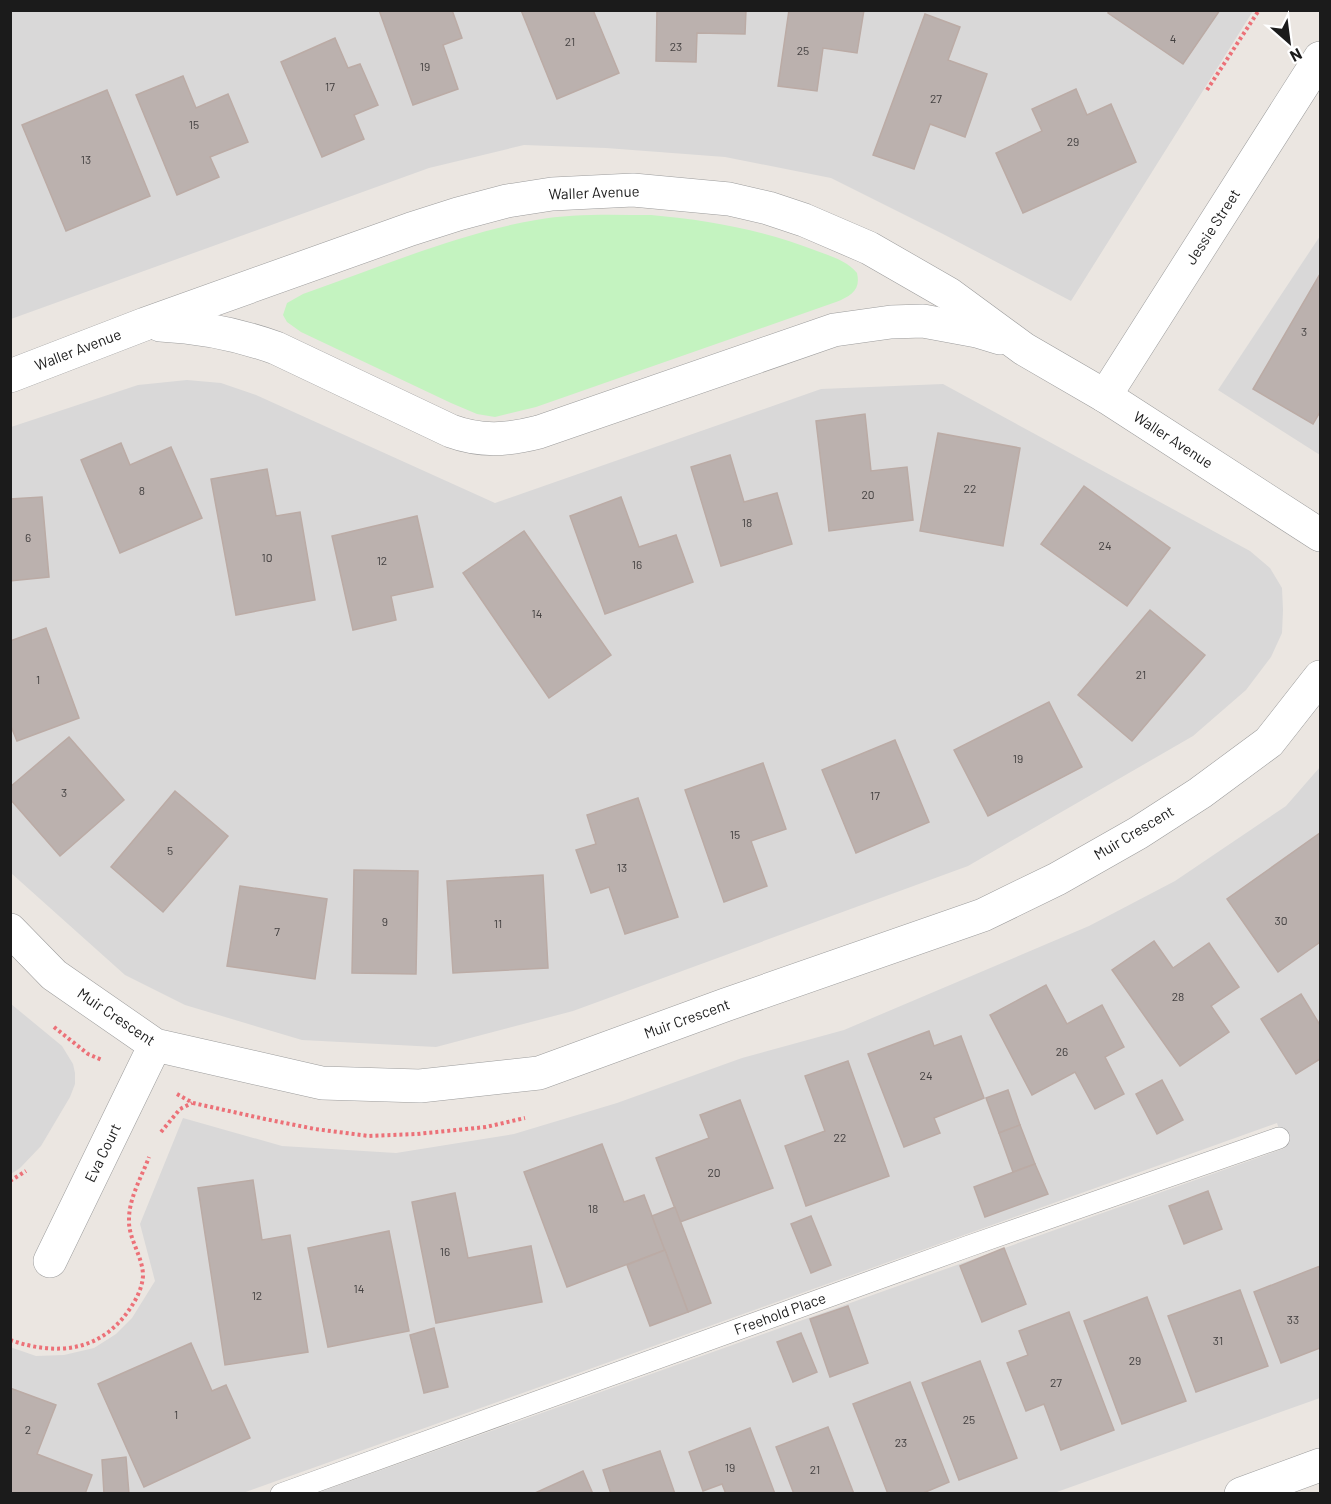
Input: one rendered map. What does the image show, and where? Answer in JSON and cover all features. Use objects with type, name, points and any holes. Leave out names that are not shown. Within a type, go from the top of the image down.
[{"type":"street","name":"Jessie Street","points":[[1105,396],[1320,58]]},
{"type":"street","name":"Waller Avenue","points":[[10,376],[145,324],[458,214],[507,201],[552,194],[633,190],[729,199],[804,219],[869,248],[949,294],[1024,349],[1105,396],[1320,535]]},
{"type":"street","name":"Waller Avenue","points":[[145,324],[194,327],[246,337],[276,348],[451,431],[490,440],[521,437],[539,432],[812,337],[861,325],[891,322],[932,323],[977,331],[1024,349]]},
{"type":"street","name":"Muir Crescent","points":[[10,930],[54,975],[155,1045],[322,1083],[420,1086],[539,1073],[983,915],[1057,879],[1138,833],[1200,793],[1269,742],[1320,677]]},
{"type":"street","name":"Eva Court","points":[[50,1261],[155,1045]]},
{"type":"street","points":[[1241,1494],[1320,1465]]},
{"type":"lane","name":"Freehold Place","points":[[281,1494],[958,1250],[1279,1138]]},
{"type":"path","points":[[1207,90],[1259,10]]},
{"type":"path","points":[[158,1136],[180,1109],[193,1103]]},
{"type":"path","points":[[10,1340],[44,1349],[66,1348],[103,1337],[118,1325],[140,1292],[143,1277],[129,1220],[131,1207],[150,1153]]},
{"type":"path","points":[[10,1181],[26,1171]]},
{"type":"shaded area","points":[[11,11],[1253,11],[1071,301],[831,178],[725,157],[606,148],[524,145],[429,168],[11,319]]},
{"type":"shaded area","points":[[1320,236],[1320,455],[1218,390]]},
{"type":"shaded area","points":[[187,380],[221,383],[256,395],[495,503],[821,389],[943,384],[1250,551],[1270,568],[1282,588],[1282,633],[1271,657],[1246,690],[1193,736],[968,866],[573,1011],[436,1047],[302,1040],[185,1005],[125,975],[11,873],[11,427],[138,385]]},
{"type":"shaded area","points":[[1320,767],[1320,1398],[1054,1493],[317,1493],[1285,1148],[1277,1123],[243,1493],[11,1493],[10,1347],[36,1356],[64,1355],[94,1348],[116,1334],[132,1318],[155,1281],[140,1224],[183,1118],[282,1146],[396,1153],[514,1134],[617,1103],[742,1058],[844,1030],[1089,926],[1175,881],[1286,806]]},
{"type":"shaded area","points":[[11,1004],[62,1046],[73,1064],[75,1084],[70,1097],[41,1146],[11,1174]]},
{"type":"green space","points":[[651,215],[735,227],[797,244],[844,262],[857,273],[858,284],[854,292],[836,302],[536,407],[495,417],[477,414],[451,403],[301,332],[287,322],[283,315],[287,303],[303,294],[478,233],[565,216]]},
{"type":"building","points":[[379,10],[452,10],[462,38],[443,45],[458,89],[413,105]]},
{"type":"building","points":[[521,10],[593,10],[619,73],[557,99]]},
{"type":"building","points":[[657,10],[746,10],[745,34],[697,33],[696,62],[656,61]]},
{"type":"building","points":[[789,10],[864,10],[857,53],[823,48],[817,91],[778,86]]},
{"type":"building","points":[[1109,10],[1220,10],[1183,64],[1108,13]]},
{"type":"building","points":[[925,14],[960,27],[948,60],[987,74],[965,137],[930,124],[914,169],[873,155]]},
{"type":"building","points":[[335,38],[348,68],[360,64],[378,105],[354,115],[364,139],[322,157],[281,62]]},
{"type":"building","points":[[183,76],[196,108],[228,94],[248,142],[210,157],[219,177],[177,195],[136,95]]},
{"type":"building","points":[[1076,89],[1087,115],[1111,104],[1136,162],[1023,213],[996,153],[1042,131],[1032,109]]},
{"type":"building","points":[[107,90],[150,196],[66,231],[22,125]]},
{"type":"building","points":[[1320,274],[1320,412],[1313,424],[1253,389]]},
{"type":"building","points":[[865,414],[871,471],[907,467],[913,520],[829,531],[816,421]]},
{"type":"building","points":[[938,433],[1020,448],[1003,546],[920,531]]},
{"type":"building","points":[[121,443],[130,465],[171,447],[202,518],[120,553],[81,460]]},
{"type":"building","points":[[730,455],[744,502],[777,493],[792,544],[721,566],[691,467]]},
{"type":"building","points":[[267,469],[276,516],[300,512],[315,600],[236,615],[211,479]]},
{"type":"building","points":[[1084,486],[1170,548],[1127,606],[1041,544]]},
{"type":"building","points":[[42,497],[49,577],[10,581],[10,499]]},
{"type":"building","points":[[621,497],[639,547],[676,535],[693,582],[605,614],[570,516]]},
{"type":"building","points":[[417,516],[433,587],[391,596],[396,620],[353,630],[332,536]]},
{"type":"building","points":[[524,531],[611,655],[549,698],[463,573]]},
{"type":"building","points":[[1150,610],[1205,655],[1132,741],[1078,695]]},
{"type":"building","points":[[46,628],[79,718],[17,741],[10,724],[10,641]]},
{"type":"building","points":[[1049,702],[1082,767],[988,816],[954,750]]},
{"type":"building","points":[[69,737],[124,800],[60,856],[10,799],[10,787]]},
{"type":"building","points":[[895,740],[929,822],[856,853],[822,770]]},
{"type":"building","points":[[763,763],[786,829],[751,841],[767,886],[724,902],[685,790]]},
{"type":"building","points":[[175,791],[228,836],[163,912],[111,867]]},
{"type":"building","points":[[638,798],[678,917],[625,934],[609,887],[591,893],[576,850],[596,844],[587,815]]},
{"type":"building","points":[[1320,833],[1320,942],[1278,972],[1227,899]]},
{"type":"building","points":[[354,870],[418,871],[416,974],[352,973]]},
{"type":"building","points":[[543,875],[548,968],[453,973],[447,881]]},
{"type":"building","points":[[240,886],[327,899],[315,979],[227,966]]},
{"type":"building","points":[[1154,941],[1173,968],[1209,943],[1239,987],[1211,1006],[1229,1032],[1180,1066],[1112,970]]},
{"type":"building","points":[[1046,985],[1067,1024],[1102,1005],[1124,1047],[1105,1057],[1124,1094],[1095,1109],[1075,1072],[1032,1095],[990,1015]]},
{"type":"building","points":[[1301,994],[1320,1025],[1320,1059],[1296,1074],[1261,1019]]},
{"type":"building","points":[[929,1031],[934,1046],[961,1036],[984,1098],[934,1118],[940,1133],[904,1147],[868,1054]]},
{"type":"building","points":[[848,1061],[889,1176],[806,1206],[785,1146],[825,1131],[805,1076]]},
{"type":"building","points":[[1162,1080],[1183,1120],[1157,1134],[1136,1094]]},
{"type":"building","points":[[1008,1090],[1020,1125],[999,1133],[986,1098]]},
{"type":"building","points":[[740,1100],[773,1188],[680,1222],[656,1158],[709,1138],[700,1115]]},
{"type":"building","points":[[1020,1125],[1035,1164],[1013,1172],[999,1133]]},
{"type":"building","points":[[602,1144],[624,1202],[644,1195],[665,1250],[567,1287],[524,1172]]},
{"type":"building","points":[[1035,1164],[1048,1194],[985,1217],[974,1187]]},
{"type":"building","points":[[253,1180],[262,1240],[290,1235],[308,1352],[225,1365],[198,1188]]},
{"type":"building","points":[[1208,1191],[1222,1229],[1184,1244],[1169,1206]]},
{"type":"building","points":[[455,1193],[468,1258],[531,1246],[542,1302],[436,1323],[412,1202]]},
{"type":"building","points":[[675,1207],[711,1303],[688,1312],[652,1216]]},
{"type":"building","points":[[811,1216],[831,1265],[811,1273],[791,1224]]},
{"type":"building","points":[[389,1231],[409,1331],[328,1347],[308,1248]]},
{"type":"building","points":[[1004,1248],[1026,1304],[982,1322],[960,1266]]},
{"type":"building","points":[[665,1250],[688,1312],[650,1326],[627,1265]]},
{"type":"building","points":[[1320,1266],[1320,1348],[1281,1363],[1254,1292]]},
{"type":"building","points":[[1240,1290],[1268,1366],[1196,1392],[1168,1316]]},
{"type":"building","points":[[1147,1297],[1186,1401],[1122,1424],[1084,1321]]},
{"type":"building","points":[[848,1306],[868,1363],[830,1377],[810,1319]]},
{"type":"building","points":[[1069,1312],[1114,1430],[1061,1450],[1044,1404],[1026,1411],[1007,1363],[1028,1355],[1019,1331]]},
{"type":"building","points":[[434,1328],[448,1387],[424,1393],[410,1335]]},
{"type":"building","points":[[801,1333],[817,1372],[793,1382],[777,1342]]},
{"type":"building","points":[[191,1343],[212,1391],[226,1385],[250,1438],[144,1487],[98,1384]]},
{"type":"building","points":[[980,1361],[1017,1458],[959,1480],[922,1383]]},
{"type":"building","points":[[910,1382],[949,1482],[921,1494],[888,1494],[853,1404]]},
{"type":"building","points":[[10,1388],[56,1405],[37,1454],[92,1475],[85,1494],[10,1494]]},
{"type":"building","points":[[828,1427],[854,1494],[794,1494],[776,1447]]},
{"type":"building","points":[[750,1428],[775,1494],[726,1494],[722,1484],[703,1491],[689,1452]]},
{"type":"building","points":[[660,1451],[675,1494],[611,1494],[603,1470]]},
{"type":"building","points":[[126,1457],[129,1494],[104,1494],[102,1460]]},
{"type":"building","points":[[583,1471],[593,1494],[533,1494]]}]
